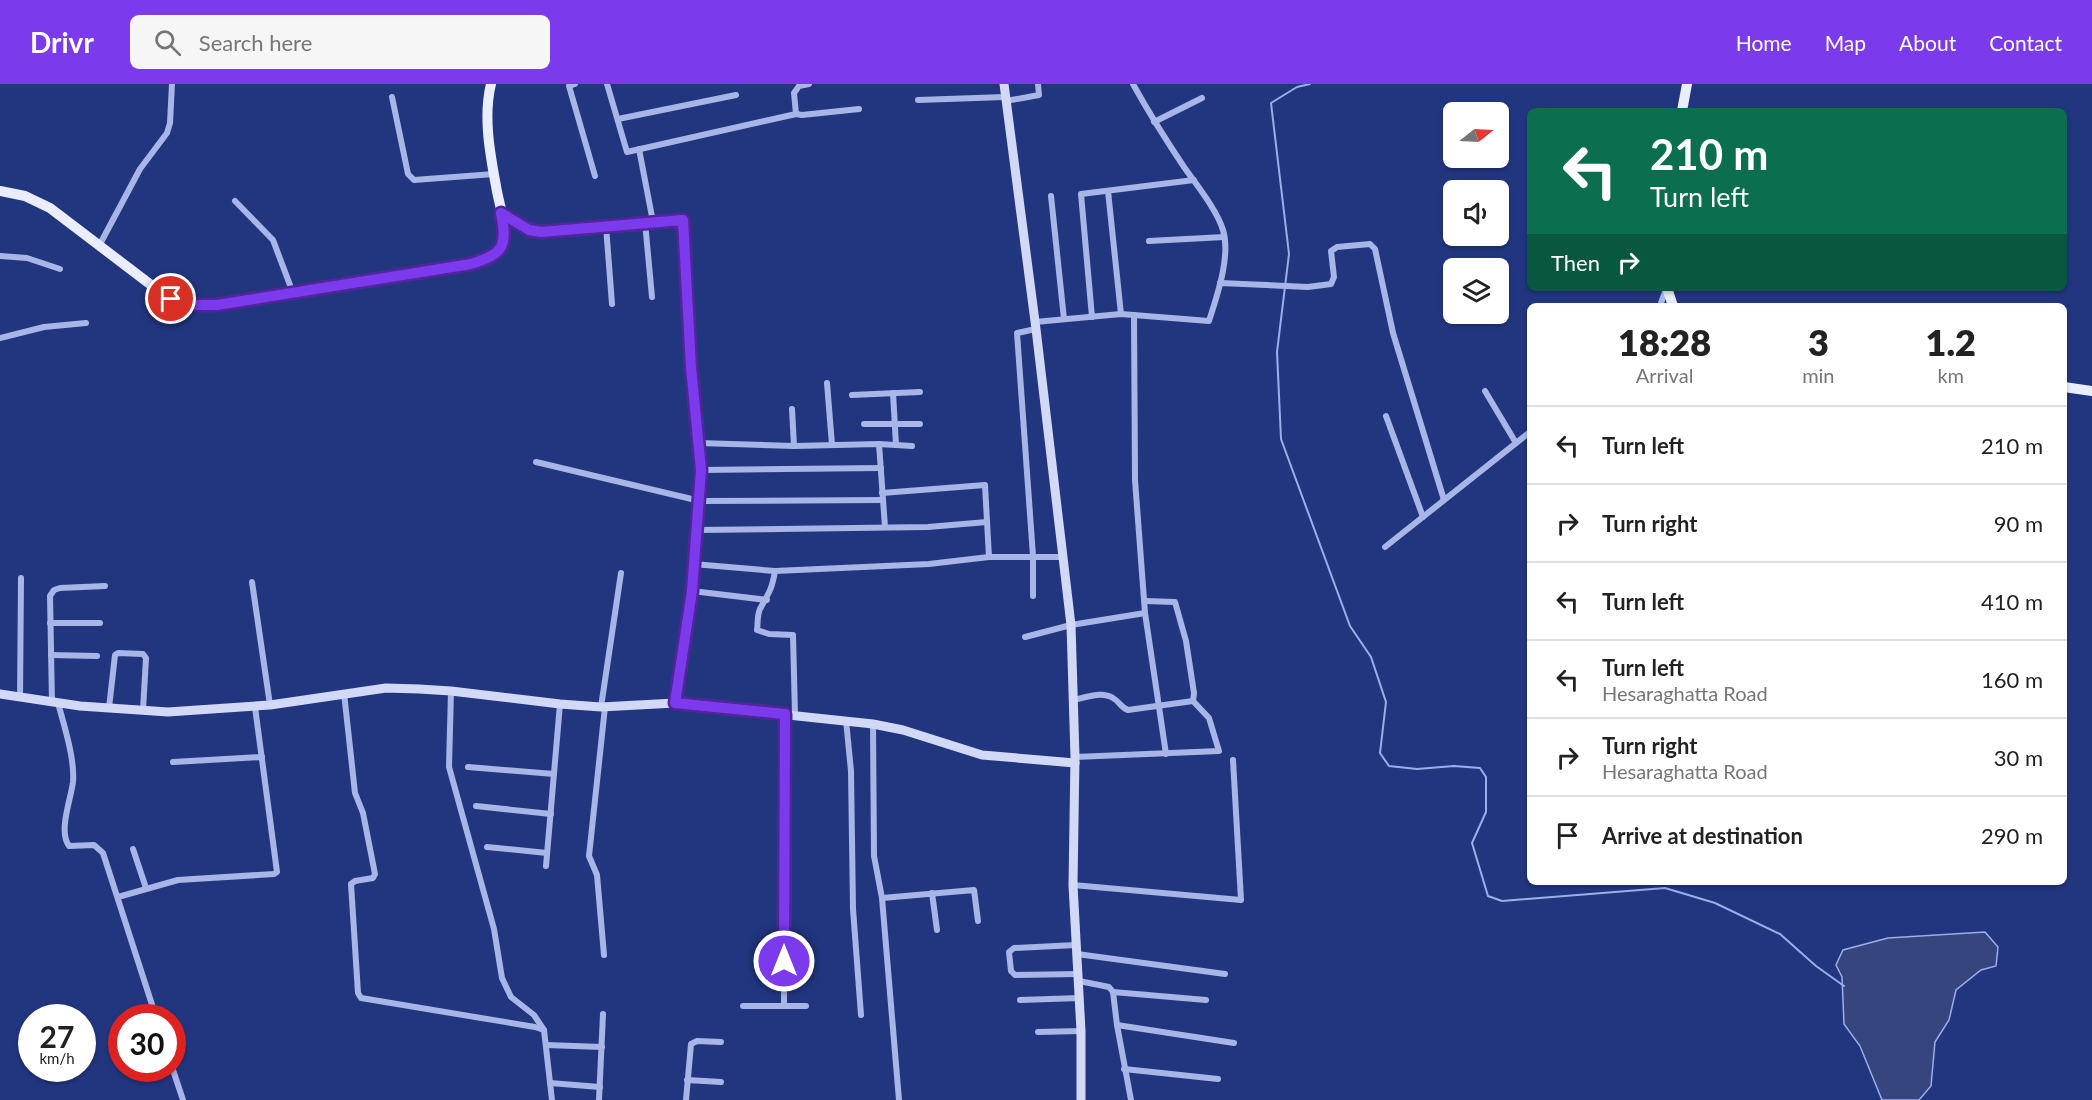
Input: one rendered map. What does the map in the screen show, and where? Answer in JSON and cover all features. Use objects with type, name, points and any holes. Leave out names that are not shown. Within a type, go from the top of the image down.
[{"type":"main road","points":[[0,191],[12,192],[40,203],[159,291],[176,301],[197,305],[217,305],[471,264],[497,254],[502,248],[504,224],[488,129],[491,84]]},
{"type":"main road","points":[[1683,108],[1687,84]]},
{"type":"main road","points":[[2067,387],[2092,391]]},
{"type":"street","points":[[99,246],[140,169],[167,133],[170,123],[172,84]]},
{"type":"street","points":[[575,84],[569,86],[595,176]]},
{"type":"street","points":[[607,84],[627,152],[796,114],[860,109]]},
{"type":"street","points":[[796,114],[794,93],[799,86],[809,84]]},
{"type":"street","points":[[1004,84],[1036,325],[1071,626],[1075,760],[1073,885],[1080,998],[1081,1100]]},
{"type":"street","points":[[918,100],[1006,99],[1040,95],[1038,84]]},
{"type":"street","points":[[1033,596],[1033,556],[1017,333],[1036,325],[1064,319],[1121,314],[1209,321],[1220,283],[1224,259],[1223,231],[1210,206],[1154,122],[1133,84]]},
{"type":"street","points":[[618,119],[736,95]]},
{"type":"street","points":[[392,96],[408,174],[411,178],[414,180],[494,174]]},
{"type":"street","points":[[1154,122],[1202,98]]},
{"type":"street","points":[[639,149],[653,222]]},
{"type":"street","points":[[1092,317],[1081,194],[1194,180]]},
{"type":"street","points":[[1108,191],[1121,314]]},
{"type":"street","points":[[1051,196],[1064,319]]},
{"type":"street","points":[[235,201],[273,240],[293,293]]},
{"type":"street","points":[[501,213],[529,230],[541,232],[680,219],[685,222],[691,367],[701,470],[692,591],[675,703]]},
{"type":"street","points":[[645,222],[652,297]]},
{"type":"street","points":[[606,226],[612,304]]},
{"type":"street","points":[[1149,240],[1224,237]]},
{"type":"street","points":[[1220,283],[1290,286],[1331,284],[1334,277],[1331,251],[1337,247],[1370,244],[1375,249],[1393,333],[1444,500]]},
{"type":"street","points":[[0,256],[27,258],[60,269]]},
{"type":"street","points":[[1134,315],[1135,480],[1145,613],[1166,754]]},
{"type":"street","points":[[0,338],[44,327],[86,324]]},
{"type":"street","points":[[827,383],[832,445]]},
{"type":"street","points":[[1485,391],[1516,443]]},
{"type":"street","points":[[852,395],[920,392]]},
{"type":"street","points":[[893,393],[896,445]]},
{"type":"street","points":[[792,409],[794,446]]},
{"type":"street","points":[[1386,416],[1423,517]]},
{"type":"street","points":[[864,424],[920,424]]},
{"type":"street","points":[[1385,547],[1527,434]]},
{"type":"street","points":[[698,443],[912,446]]},
{"type":"street","points":[[879,444],[885,528]]},
{"type":"street","points":[[536,462],[700,501],[883,496],[985,485],[989,556]]},
{"type":"street","points":[[701,470],[881,468]]},
{"type":"street","points":[[697,530],[928,527],[987,522]]},
{"type":"street","points":[[693,564],[775,571],[929,564],[989,556],[1064,557]]},
{"type":"street","points":[[775,571],[767,600],[758,611],[757,630],[769,634],[793,635],[784,1006]]},
{"type":"street","points":[[604,955],[597,875],[589,856],[603,707],[621,573]]},
{"type":"street","points":[[20,698],[21,578]]},
{"type":"street","points":[[252,582],[270,705]]},
{"type":"street","points":[[105,586],[60,588],[54,590],[50,596],[55,703],[73,781],[65,827],[66,841],[69,846],[73,847],[89,844],[99,847],[103,853],[152,1004]]},
{"type":"street","points":[[692,591],[767,600]]},
{"type":"street","points":[[1145,601],[1175,602],[1186,641],[1194,693],[1193,701]]},
{"type":"street","points":[[1025,637],[1145,613]]},
{"type":"street","points":[[50,623],[100,623]]},
{"type":"street","points":[[109,708],[115,655],[126,653],[143,654],[146,658],[143,710]]},
{"type":"street","points":[[51,655],[97,656]]},
{"type":"street","points":[[0,694],[55,703],[168,712],[255,707],[386,688],[451,691],[603,707],[675,703],[873,723],[982,755],[1075,760],[1219,751],[1209,718],[1193,701]]},
{"type":"street","points":[[451,691],[449,767],[494,929],[502,978],[511,997],[534,1015],[544,1030],[552,1100]]},
{"type":"street","points":[[344,693],[355,793],[363,813],[375,874],[373,878],[355,881],[351,884],[357,987],[361,998],[544,1030]]},
{"type":"street","points":[[1074,700],[1098,694],[1110,696],[1122,708],[1128,710],[1193,701]]},
{"type":"street","points":[[546,866],[560,704]]},
{"type":"street","points":[[118,897],[178,880],[274,874],[276,872],[255,707]]},
{"type":"street","points":[[846,720],[851,771],[853,909],[861,1015]]},
{"type":"street","points":[[873,723],[874,855],[882,898],[899,1100]]},
{"type":"street","points":[[173,762],[262,757]]},
{"type":"street","points":[[1073,885],[1241,900],[1233,760]]},
{"type":"street","points":[[468,767],[554,774]]},
{"type":"street","points":[[476,806],[550,814]]},
{"type":"street","points":[[487,847],[547,853]]},
{"type":"street","points":[[133,849],[146,888]]},
{"type":"street","points":[[882,898],[974,890],[978,921]]},
{"type":"street","points":[[932,893],[937,930]]},
{"type":"street","points":[[1131,1100],[1124,1069],[1113,992],[1109,987],[1078,977],[1015,975],[1011,971],[1009,952],[1011,949],[1076,950],[1225,974]]},
{"type":"street","points":[[1113,992],[1206,1000]]},
{"type":"street","points":[[1020,1000],[1080,998]]},
{"type":"street","points":[[743,1006],[806,1006]]},
{"type":"street","points":[[599,1100],[603,1014]]},
{"type":"street","points":[[1117,1025],[1234,1043]]},
{"type":"street","points":[[1038,1032],[1081,1031]]},
{"type":"street","points":[[686,1100],[691,1044],[697,1041],[721,1042]]},
{"type":"street","points":[[546,1045],[602,1047]]},
{"type":"street","points":[[1124,1069],[1218,1079]]},
{"type":"street","points":[[687,1080],[721,1082]]},
{"type":"street","points":[[177,1082],[183,1100]]},
{"type":"street","points":[[550,1083],[600,1087]]},
{"type":"water","points":[[1985,932],[1998,947],[1996,966],[1981,970],[1956,990],[1949,1020],[1935,1042],[1931,1086],[1919,1100],[1882,1100],[1860,1046],[1844,1024],[1842,977],[1836,965],[1843,950],[1888,938]]},
{"type":"waterway","points":[[1310,84],[1297,87],[1271,103],[1289,254],[1277,352],[1281,439],[1350,626],[1371,657],[1386,702],[1380,753],[1389,766],[1417,769],[1454,766],[1480,768],[1486,777],[1486,812],[1472,843],[1488,896],[1502,901],[1665,888],[1715,903],[1780,934],[1816,966],[1844,986]]},
{"type":"route","points":[[171,299],[197,305],[217,305],[471,264],[497,254],[502,248],[504,224],[501,213],[529,230],[541,232],[680,219],[685,222],[691,367],[701,470],[692,591],[675,703],[785,714],[784,961]]}]
